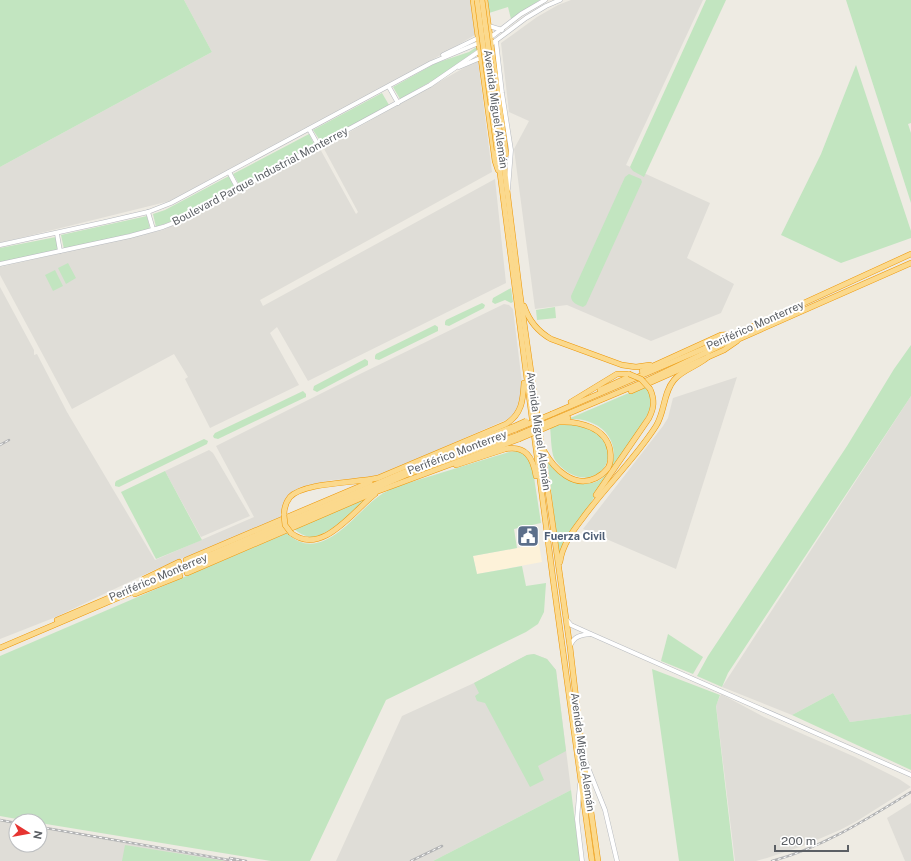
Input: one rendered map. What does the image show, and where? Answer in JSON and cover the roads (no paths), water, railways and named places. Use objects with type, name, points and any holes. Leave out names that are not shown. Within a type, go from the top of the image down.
[{"type":"highway","points":[[473,0],[495,161],[500,174]]},
{"type":"highway","name":"Avenida Miguel Alemán","points":[[477,0],[506,181],[520,294],[570,647],[581,741],[592,861]]},
{"type":"highway","name":"Avenida Miguel Alemán","points":[[482,0],[500,150],[500,174],[543,504],[580,774],[598,861]]},
{"type":"highway","points":[[485,0],[491,37],[494,42],[496,83],[506,155],[506,181]]},
{"type":"highway","points":[[476,30],[484,30],[489,26]]},
{"type":"highway","points":[[482,60],[483,56],[487,53],[491,54],[494,58]]},
{"type":"highway","name":"Periférico Monterrey","points":[[0,644],[406,475],[518,437],[555,422],[648,380],[911,254]]},
{"type":"highway","name":"Periférico Monterrey","points":[[0,648],[396,475],[738,336],[911,263]]},
{"type":"highway","points":[[520,294],[527,314],[532,322],[542,333],[551,339],[627,366],[646,366],[667,359]]},
{"type":"highway","points":[[551,412],[721,335],[738,336]]},
{"type":"highway","points":[[555,422],[728,348],[738,336]]},
{"type":"highway","points":[[592,505],[653,431],[661,417],[668,389],[673,381],[709,356]]},
{"type":"highway","points":[[559,569],[563,549],[649,418],[654,401],[650,389],[641,379],[629,374],[617,374],[571,402]]},
{"type":"highway","points":[[186,560],[510,422],[516,416],[522,405],[526,376]]},
{"type":"highway","points":[[542,447],[554,466],[564,475],[572,479],[590,481],[602,474],[608,468],[610,450],[604,436],[584,424],[555,422]]},
{"type":"highway","points":[[409,465],[515,427]]},
{"type":"highway","points":[[187,574],[385,489],[518,437]]},
{"type":"highway","points":[[424,474],[505,449],[517,449],[525,452],[533,462],[539,494],[543,504]]},
{"type":"highway","points":[[378,478],[332,484],[302,490],[290,497],[286,505],[284,515],[285,525],[291,533],[300,539],[308,541],[317,539],[327,535],[343,524],[373,496],[385,489]]},
{"type":"highway","points":[[110,599],[122,590],[180,562]]},
{"type":"highway","points":[[110,599],[123,598],[180,576]]},
{"type":"street","name":"Boulevard Parque Industrial Monterrey","points":[[0,245],[57,234],[148,212],[178,200],[309,128],[389,87],[442,56],[478,40],[491,37],[521,14],[545,0]]},
{"type":"street","name":"Boulevard Parque Industrial Monterrey","points":[[0,264],[153,229],[180,220],[398,103],[449,73],[526,18],[546,6],[560,0]]},
{"type":"street","points":[[489,26],[502,30]]},
{"type":"street","points":[[494,42],[511,150],[507,195]]},
{"type":"street","points":[[449,73],[473,60],[482,60]]},
{"type":"street","points":[[496,83],[502,94]]},
{"type":"street","points":[[389,87],[398,103]]},
{"type":"street","points":[[309,128],[318,145]]},
{"type":"street","points":[[229,172],[238,189]]},
{"type":"street","points":[[148,212],[153,229]]},
{"type":"street","points":[[57,234],[60,251]]},
{"type":"street","points":[[565,616],[571,625],[911,775]]},
{"type":"street","points":[[570,647],[572,642],[577,637],[591,634]]},
{"type":"street","points":[[581,741],[588,769],[605,810],[617,861]]},
{"type":"street","points":[[580,774],[576,819],[582,861]]},
{"type":"railway","points":[[0,445],[9,440]]},
{"type":"railway","points":[[772,861],[809,849],[826,841],[911,792]]},
{"type":"railway","points":[[0,820],[8,822]]},
{"type":"railway","points":[[48,828],[235,861]]},
{"type":"railway","points":[[411,861],[442,846]]},
{"type":"railway","points":[[230,858],[246,861]]},
{"type":"place","name":"Fuerza Civil","points":[[528,536]]}]
